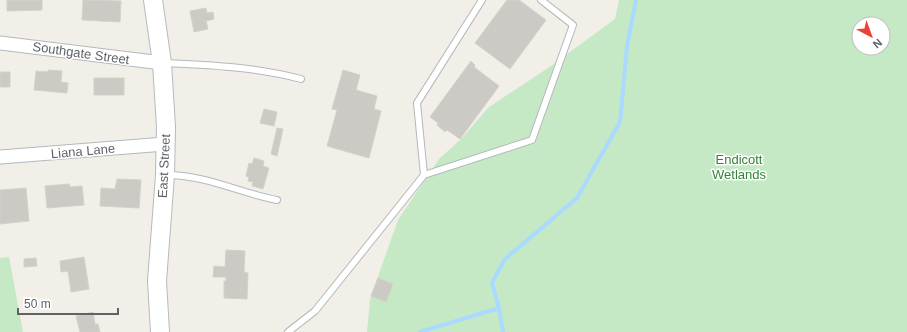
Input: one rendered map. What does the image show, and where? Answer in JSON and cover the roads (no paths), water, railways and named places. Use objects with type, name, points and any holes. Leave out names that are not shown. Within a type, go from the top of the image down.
[{"type":"main road","name":"East Street","points":[[153,0],[162,63],[165,144],[157,281],[160,332]]},
{"type":"street","name":"Southgate Street","points":[[0,43],[162,63]]},
{"type":"street","name":"Liana Lane","points":[[0,157],[165,144]]},
{"type":"lane","points":[[424,175],[417,103],[482,0]]},
{"type":"lane","points":[[288,332],[315,311],[424,175],[532,140],[574,25],[540,0]]},
{"type":"lane","points":[[162,63],[244,68],[301,79]]},
{"type":"lane","points":[[164,175],[184,175],[202,178],[277,200]]},
{"type":"waterway","points":[[499,308],[492,283],[505,259],[577,198],[620,122],[627,46],[636,0]]},
{"type":"waterway","points":[[420,332],[499,308],[503,332]]},
{"type":"park label","name":"Endicott Wetlands","points":[[739,166]]}]
